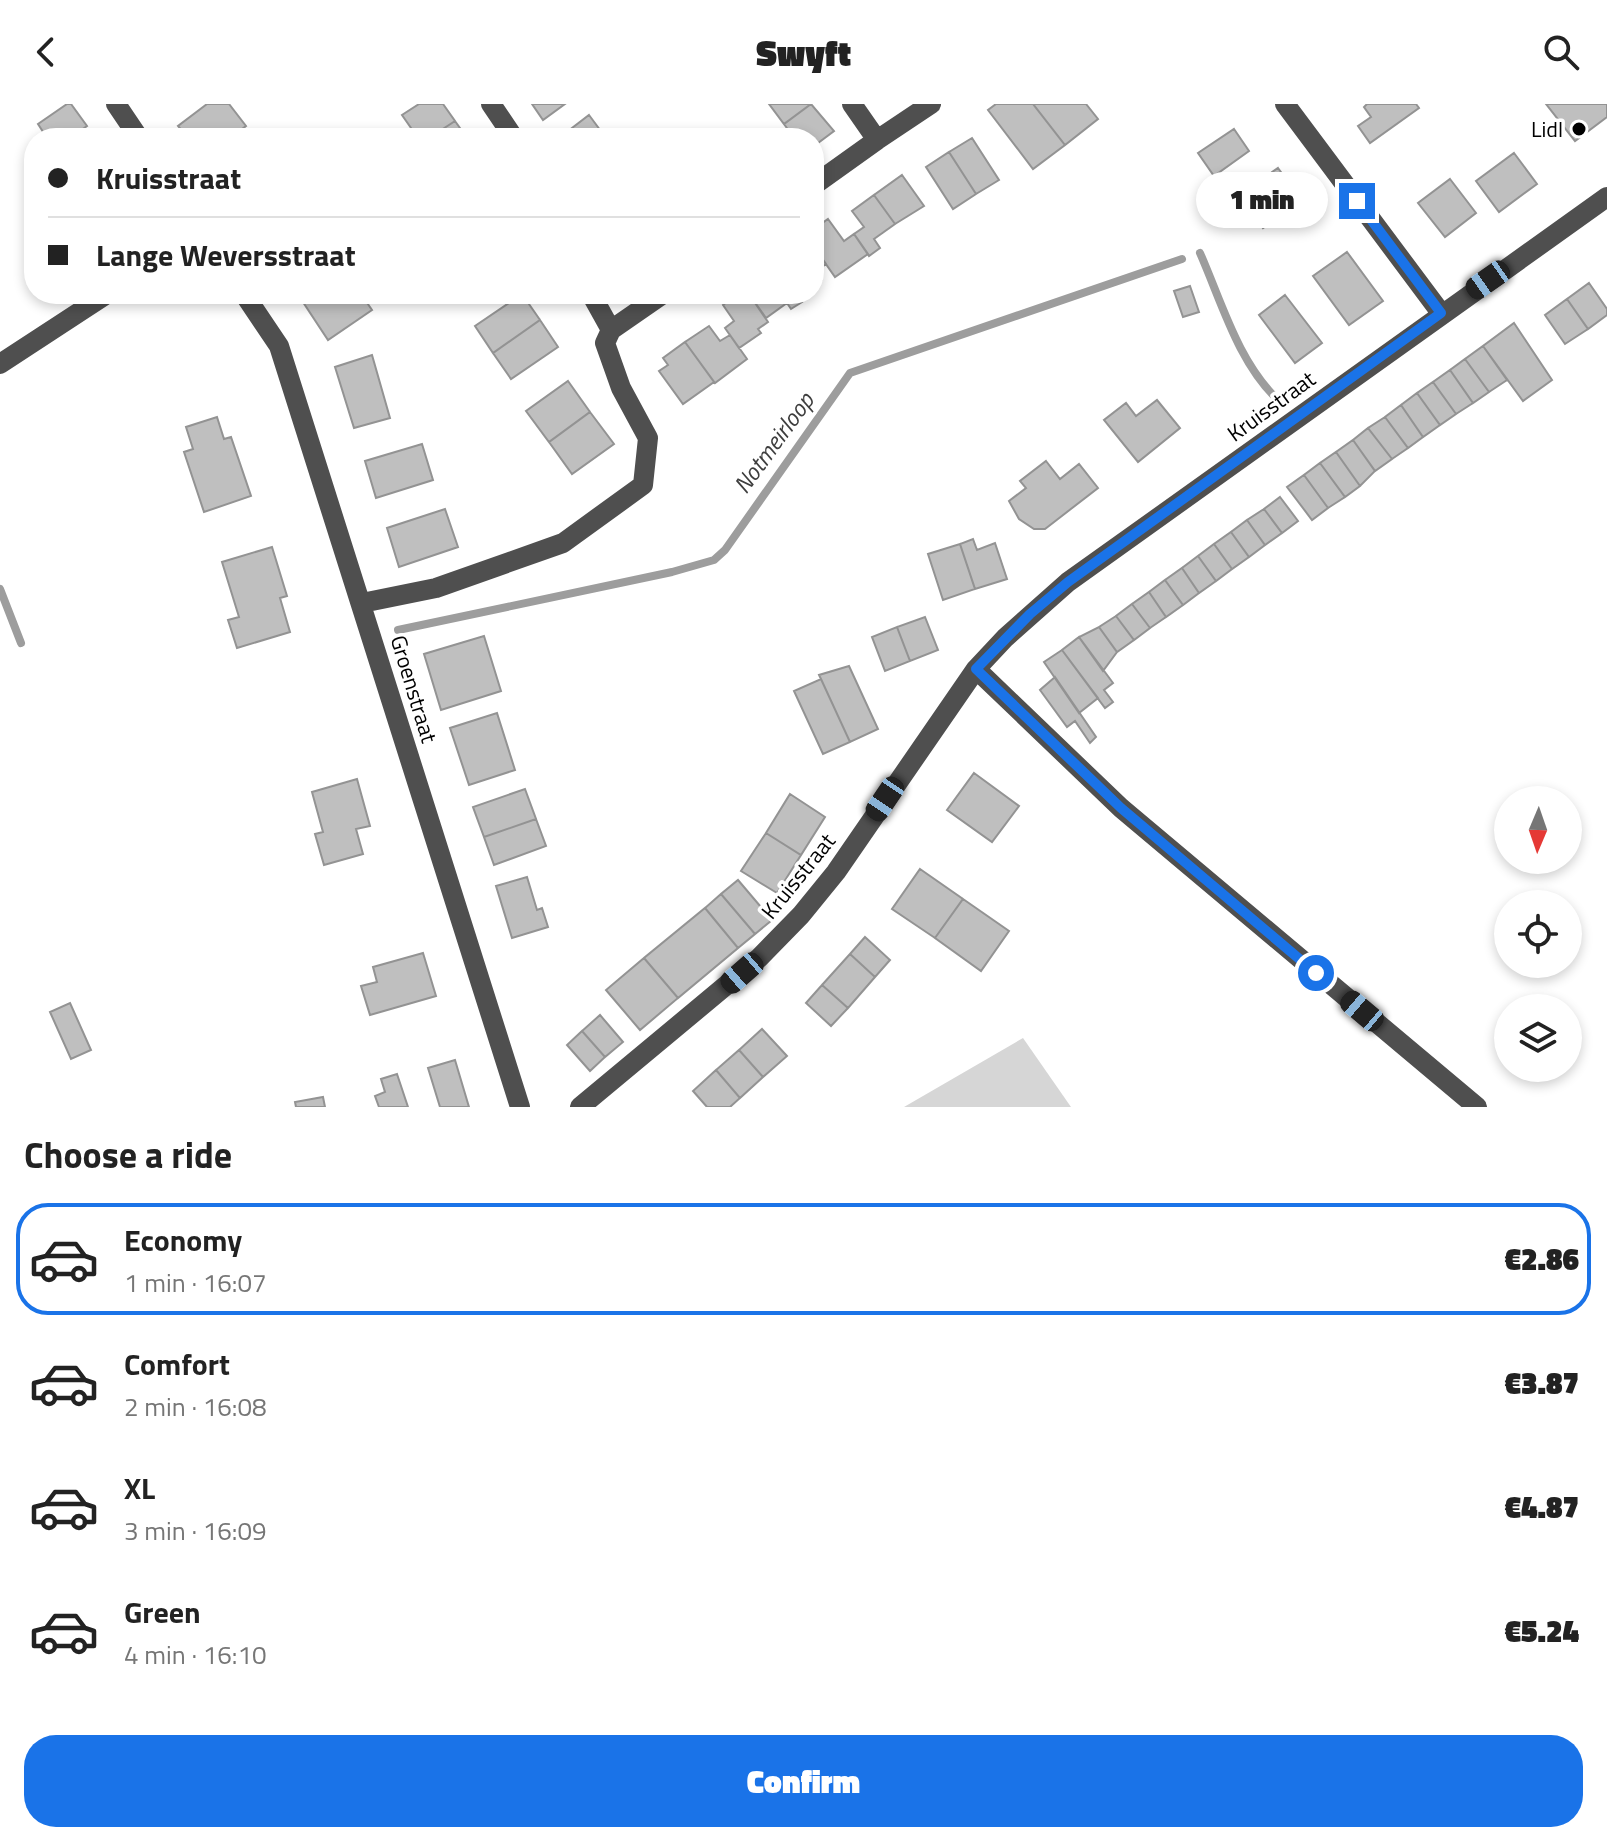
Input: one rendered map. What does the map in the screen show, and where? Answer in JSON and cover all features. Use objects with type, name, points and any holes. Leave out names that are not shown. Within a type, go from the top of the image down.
[{"type":"street","points":[[116,104],[132,128]]},
{"type":"street","points":[[491,104],[507,128]]},
{"type":"street","points":[[852,104],[877,140]]},
{"type":"street","points":[[824,178],[931,104]]},
{"type":"street","points":[[1285,104],[1441,313]]},
{"type":"street","name":"Kruisstraat","points":[[580,1107],[749,967],[801,915],[836,872],[976,669],[1022,622],[1068,582],[1607,197]]},
{"type":"street","points":[[0,364],[92,304]]},
{"type":"street","name":"Groenstraat","points":[[251,304],[279,346],[520,1107]]},
{"type":"street","points":[[597,304],[611,330]]},
{"type":"street","points":[[362,603],[436,588],[563,543],[643,485],[648,438],[621,388],[605,343],[611,330],[649,304]]},
{"type":"street","points":[[976,669],[1121,808],[1477,1107]]},
{"type":"shaded area","points":[[1023,1038],[1071,1107],[904,1107]]},
{"type":"building","points":[[71,104],[87,126],[41,128],[38,124]]},
{"type":"building","points":[[207,104],[229,104],[246,126],[180,128],[178,126]]},
{"type":"building","points":[[419,104],[443,104],[455,121],[444,128],[411,128],[402,115]]},
{"type":"building","points":[[532,104],[565,104],[543,120]]},
{"type":"building","points":[[769,104],[811,104],[784,124]]},
{"type":"building","points":[[811,104],[834,131],[824,138],[824,128],[787,128],[784,124]]},
{"type":"building","points":[[996,104],[1033,104],[1065,145],[1033,169],[988,110]]},
{"type":"building","points":[[1033,104],[1086,104],[1098,119],[1065,145]]},
{"type":"building","points":[[1367,104],[1416,104],[1419,108],[1370,143],[1358,126],[1371,117],[1364,107]]},
{"type":"building","name":"Lidl","points":[[1546,104],[1607,104],[1607,117],[1575,141]]},
{"type":"building","points":[[589,115],[599,128],[572,128]]},
{"type":"building","points":[[455,121],[460,128],[444,128]]},
{"type":"building","points":[[1234,129],[1249,151],[1214,176],[1198,153]]},
{"type":"building","points":[[972,138],[999,180],[976,194],[949,152]]},
{"type":"building","points":[[949,152],[976,194],[953,209],[926,167]]},
{"type":"building","points":[[1514,153],[1537,184],[1499,212],[1476,181]]},
{"type":"building","points":[[1278,168],[1302,201],[1263,228],[1239,195]]},
{"type":"building","points":[[902,175],[924,206],[895,224],[874,195]]},
{"type":"building","points":[[1450,179],[1476,213],[1445,237],[1418,203]]},
{"type":"building","points":[[874,195],[895,224],[874,239],[880,248],[869,256],[854,234],[864,227],[852,211]]},
{"type":"building","points":[[828,219],[844,241],[854,234],[868,254],[835,277],[824,261],[824,222]]},
{"type":"building","points":[[1347,252],[1383,301],[1349,325],[1313,276]]},
{"type":"building","points":[[1589,283],[1607,309],[1607,315],[1588,329],[1567,299]]},
{"type":"building","points":[[1190,286],[1199,312],[1183,317],[1174,291]]},
{"type":"building","points":[[1285,295],[1322,343],[1295,363],[1259,315]]},
{"type":"building","points":[[1567,299],[1588,329],[1565,344],[1545,315]]},
{"type":"building","points":[[304,304],[368,304],[372,310],[328,340]]},
{"type":"building","points":[[507,304],[529,304],[540,320],[493,353],[475,326]]},
{"type":"building","points":[[756,304],[768,322],[758,329],[761,333],[739,348],[725,328],[734,321],[723,305]]},
{"type":"building","points":[[756,304],[786,304],[766,318]]},
{"type":"building","points":[[540,320],[558,347],[511,379],[493,353]]},
{"type":"building","points":[[1514,323],[1552,380],[1523,401],[1483,346]]},
{"type":"building","points":[[709,326],[720,341],[730,335],[747,359],[715,383],[685,342]]},
{"type":"building","points":[[685,342],[714,382],[683,404],[659,371],[668,365],[663,358]]},
{"type":"building","points":[[1483,346],[1507,380],[1489,392],[1465,359]]},
{"type":"building","points":[[372,355],[390,418],[354,428],[335,367]]},
{"type":"building","points":[[1465,359],[1489,392],[1473,403],[1450,370]]},
{"type":"building","points":[[1450,370],[1473,403],[1456,414],[1433,382]]},
{"type":"building","points":[[568,381],[590,412],[549,442],[526,411]]},
{"type":"building","points":[[1433,382],[1456,414],[1440,425],[1417,393]]},
{"type":"building","points":[[1417,393],[1440,425],[1423,437],[1401,405]]},
{"type":"building","points":[[1157,400],[1180,428],[1138,462],[1104,420],[1126,403],[1136,416]]},
{"type":"building","points":[[1401,405],[1423,437],[1408,448],[1385,417]]},
{"type":"building","points":[[590,412],[614,444],[572,474],[549,442]]},
{"type":"building","points":[[217,417],[224,439],[231,437],[251,496],[204,512],[184,452],[193,449],[186,427]]},
{"type":"building","points":[[1385,417],[1408,448],[1392,459],[1368,428]]},
{"type":"building","points":[[1368,428],[1392,459],[1375,471],[1353,440]]},
{"type":"building","points":[[1353,440],[1375,471],[1360,486],[1336,452]]},
{"type":"building","points":[[422,444],[433,480],[376,498],[365,461]]},
{"type":"building","points":[[1336,452],[1360,486],[1345,497],[1320,463]]},
{"type":"building","points":[[1046,461],[1060,479],[1079,464],[1098,488],[1045,529],[1034,529],[1019,519],[1009,501],[1026,488],[1020,481]]},
{"type":"building","points":[[1320,463],[1345,497],[1328,508],[1304,475]]},
{"type":"building","points":[[1304,475],[1328,508],[1312,520],[1287,487]]},
{"type":"building","points":[[1280,497],[1298,521],[1282,533],[1264,509]]},
{"type":"building","points":[[445,509],[458,547],[399,567],[387,528]]},
{"type":"building","points":[[1264,509],[1282,533],[1265,545],[1247,520]]},
{"type":"building","points":[[1247,520],[1265,545],[1249,557],[1231,532]]},
{"type":"building","points":[[1231,532],[1249,557],[1232,569],[1214,544]]},
{"type":"building","points":[[973,539],[977,550],[995,543],[1007,579],[975,589],[960,544]]},
{"type":"building","points":[[960,544],[975,589],[943,600],[928,554]]},
{"type":"building","points":[[1214,544],[1232,569],[1216,581],[1198,556]]},
{"type":"building","points":[[272,547],[287,596],[280,598],[290,632],[237,648],[228,620],[239,617],[222,562]]},
{"type":"building","points":[[1198,556],[1216,581],[1199,593],[1182,568]]},
{"type":"building","points":[[1182,568],[1199,593],[1183,605],[1165,580]]},
{"type":"building","points":[[1165,580],[1183,605],[1166,617],[1149,592]]},
{"type":"building","points":[[1149,592],[1166,617],[1150,628],[1132,604]]},
{"type":"building","points":[[1132,604],[1150,628],[1134,640],[1116,616]]},
{"type":"building","points":[[1116,616],[1134,640],[1117,652],[1099,627]]},
{"type":"building","points":[[925,617],[938,650],[910,661],[897,627]]},
{"type":"building","points":[[897,627],[910,661],[885,671],[872,637]]},
{"type":"building","points":[[1099,627],[1117,652],[1103,671],[1079,637]]},
{"type":"building","points":[[484,636],[501,691],[441,710],[424,654]]},
{"type":"building","points":[[1079,637],[1113,683],[1104,690],[1113,702],[1105,708],[1062,650]]},
{"type":"building","points":[[1062,650],[1098,698],[1079,713],[1044,662]]},
{"type":"building","points":[[849,666],[878,729],[850,742],[819,675]]},
{"type":"building","points":[[1055,677],[1096,737],[1090,743],[1075,721],[1067,727],[1040,690]]},
{"type":"building","points":[[821,679],[850,742],[823,754],[794,691]]},
{"type":"building","points":[[497,713],[515,770],[469,785],[450,728]]},
{"type":"building","points":[[974,773],[1019,806],[992,842],[947,810]]},
{"type":"building","points":[[357,779],[370,826],[356,829],[363,854],[324,865],[315,834],[323,832],[312,792]]},
{"type":"building","points":[[525,789],[536,819],[484,837],[473,807]]},
{"type":"building","points":[[790,794],[825,817],[801,855],[766,833]]},
{"type":"building","points":[[536,819],[546,846],[494,865],[484,837]]},
{"type":"building","points":[[766,833],[801,855],[777,893],[741,871]]},
{"type":"building","points":[[920,869],[963,899],[935,938],[892,909]]},
{"type":"building","points":[[527,877],[537,910],[542,908],[548,927],[512,938],[496,886]]},
{"type":"building","points":[[738,880],[772,920],[755,934],[721,894]]},
{"type":"building","points":[[721,894],[755,934],[738,948],[705,908]]},
{"type":"building","points":[[963,899],[1009,931],[981,971],[935,938]]},
{"type":"building","points":[[705,908],[738,948],[678,998],[644,958]]},
{"type":"building","points":[[865,937],[890,960],[875,977],[850,954]]},
{"type":"building","points":[[423,953],[436,996],[370,1015],[361,986],[377,982],[373,967]]},
{"type":"building","points":[[850,954],[875,977],[848,1008],[822,985]]},
{"type":"building","points":[[644,958],[678,998],[640,1030],[606,990]]},
{"type":"building","points":[[822,985],[848,1008],[831,1026],[806,1003]]},
{"type":"building","points":[[70,1003],[91,1050],[71,1059],[50,1012]]},
{"type":"building","points":[[600,1015],[623,1042],[605,1057],[582,1031]]},
{"type":"building","points":[[762,1029],[787,1056],[763,1077],[739,1050]]},
{"type":"building","points":[[582,1031],[605,1057],[590,1071],[567,1045]]},
{"type":"building","points":[[739,1050],[763,1077],[740,1098],[716,1070]]},
{"type":"building","points":[[455,1060],[469,1107],[440,1107],[428,1068]]},
{"type":"building","points":[[716,1070],[740,1098],[730,1107],[707,1107],[693,1091]]},
{"type":"building","points":[[397,1074],[408,1107],[379,1107],[375,1096],[385,1092],[381,1079]]},
{"type":"building","points":[[323,1097],[325,1107],[296,1107],[295,1102]]},
{"type":"waterway","name":"Notmeirloop","points":[[1200,253],[1242,350],[1264,385],[1278,400]]},
{"type":"waterway","name":"Notmeirloop","points":[[398,630],[672,572],[714,560],[725,550],[850,373],[1182,259]]},
{"type":"waterway","name":"Notmeirloop","points":[[0,589],[21,643]]},
{"type":"place","name":"Lidl","points":[[1579,129]]},
{"type":"route","points":[[1316,973],[1121,808],[976,669],[1030,614],[1068,582],[1441,313],[1357,201]]}]
